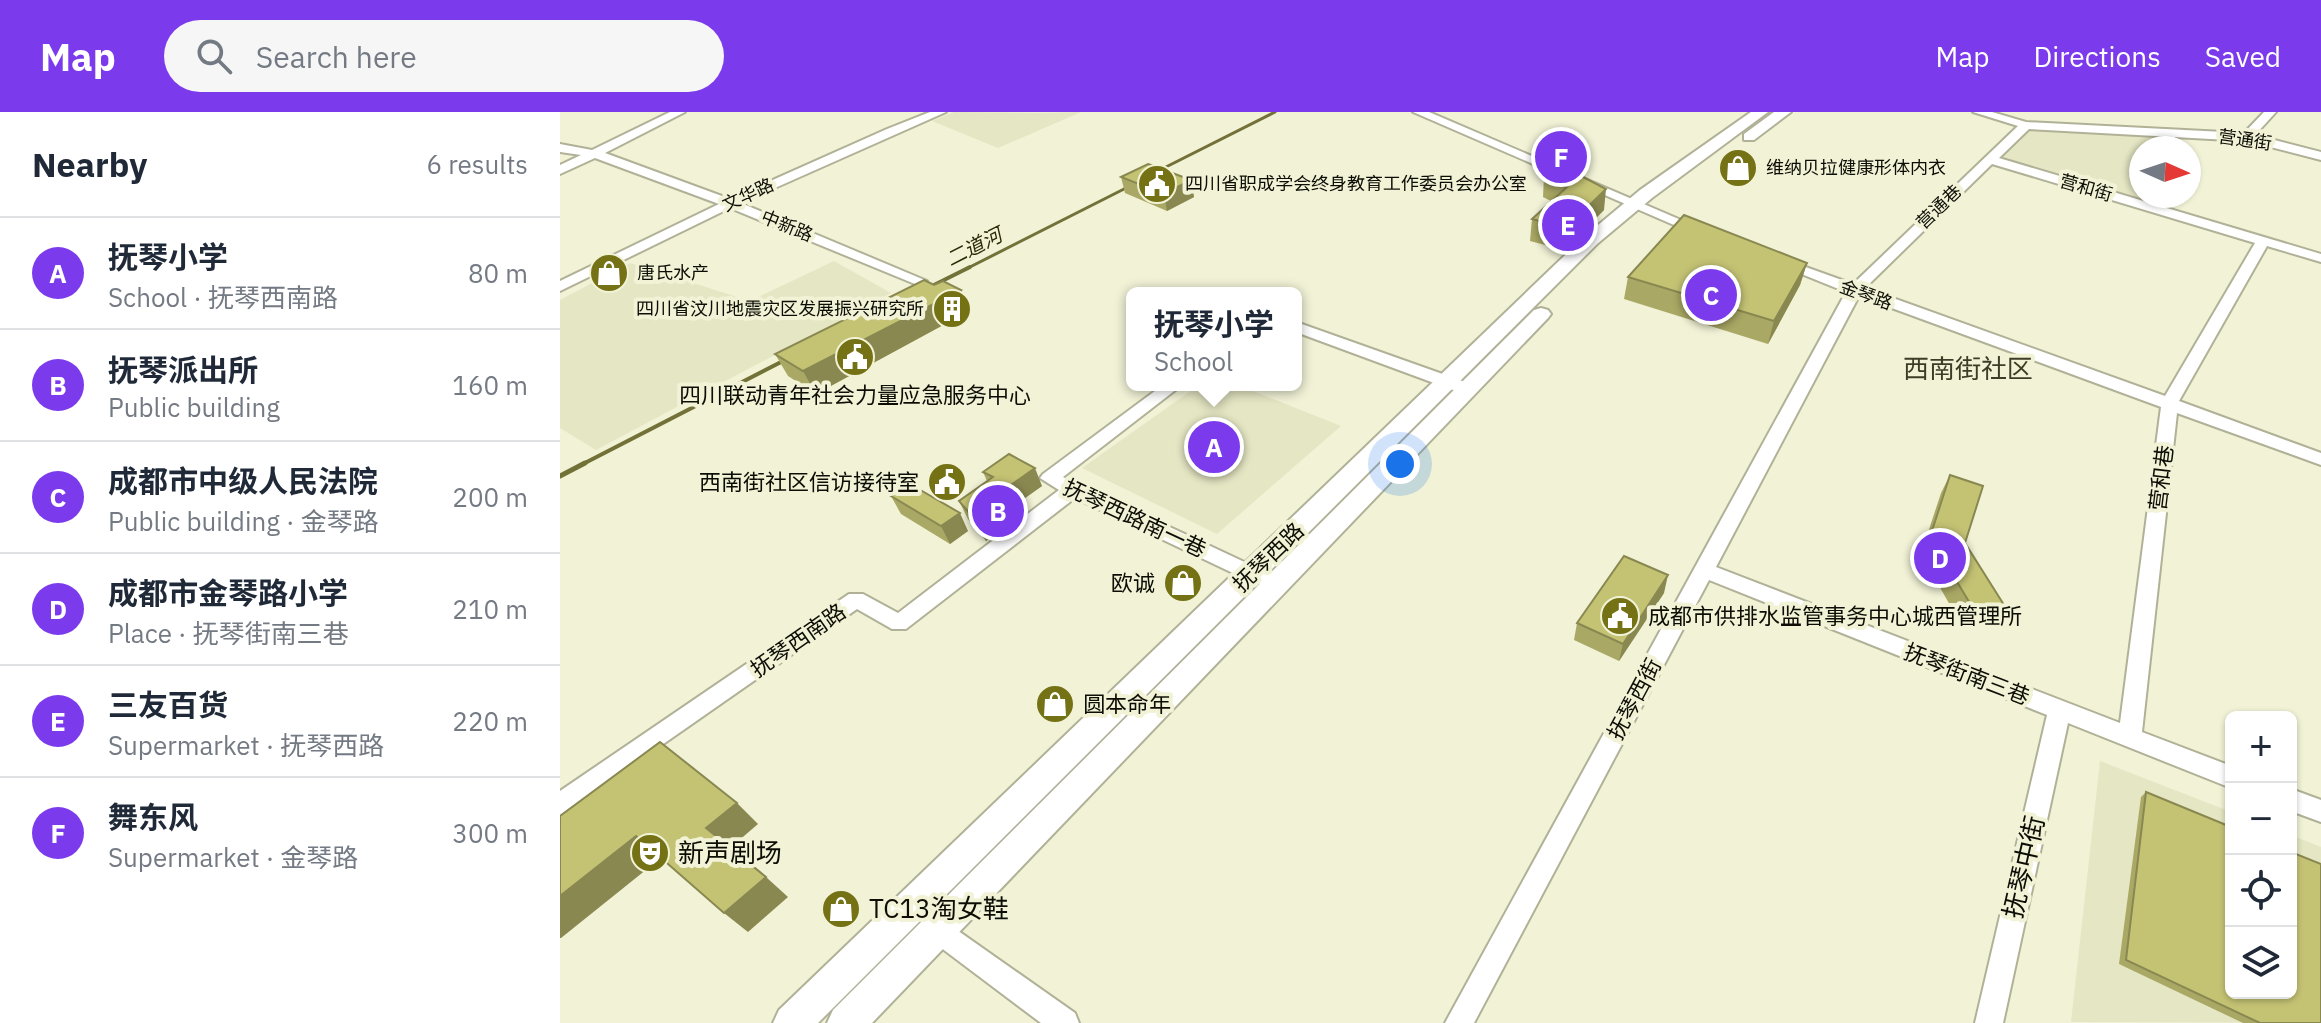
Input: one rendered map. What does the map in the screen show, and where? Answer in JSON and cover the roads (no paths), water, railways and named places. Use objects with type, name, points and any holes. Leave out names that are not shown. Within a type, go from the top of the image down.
[{"type":"main road","name":"抚琴西路","points":[[846,1023],[1638,208],[1761,112]]},
{"type":"main road","name":"抚琴西路","points":[[792,1023],[1453,384],[1591,240],[1784,112]]},
{"type":"street","points":[[560,170],[679,112]]},
{"type":"street","name":"文华路","points":[[560,287],[729,203],[879,135],[940,112]]},
{"type":"street","points":[[1419,112],[1638,208],[1714,237]]},
{"type":"street","name":"营通街","points":[[1979,112],[2026,125],[2247,137],[2321,156]]},
{"type":"street","points":[[2247,137],[2270,112]]},
{"type":"street","name":"营通巷","points":[[1854,291],[2026,125]]},
{"type":"street","name":"中新路","points":[[560,148],[596,154],[729,203],[920,281]]},
{"type":"street","name":"营和街","points":[[1988,159],[2321,258]]},
{"type":"street","name":"营和巷","points":[[2130,738],[2170,402],[2263,241]]},
{"type":"street","name":"金琴路","points":[[1770,258],[2321,459]]},
{"type":"street","name":"抚琴西街","points":[[1459,1023],[1854,291]]},
{"type":"street","points":[[1302,329],[1453,384]]},
{"type":"street","name":"抚琴西路南一巷","points":[[1166,391],[1049,478],[1071,491],[1258,575]]},
{"type":"street","name":"抚琴西南路","points":[[560,805],[856,599],[899,623],[1071,491]]},
{"type":"street","name":"抚琴街南三巷","points":[[1703,570],[2225,775]]},
{"type":"street","name":"抚琴中街","points":[[1989,1023],[2059,710]]},
{"type":"street","points":[[2297,802],[2321,811]]},
{"type":"street","points":[[937,929],[1065,1023]]},
{"type":"waterway","name":"二道河","points":[[1158,171],[1275,112]]},
{"type":"waterway","name":"二道河","points":[[966,269],[1128,187]]},
{"type":"waterway","name":"二道河","points":[[966,269],[970,267]]},
{"type":"waterway","name":"二道河","points":[[930,287],[966,269]]},
{"type":"waterway","name":"二道河","points":[[581,465],[785,360]]},
{"type":"waterway","name":"二道河","points":[[560,476],[585,463]]},
{"type":"place","name":"舞东风","points":[[1561,157]]},
{"type":"place","name":"维纳贝拉健康形体内衣","points":[[1738,168]]},
{"type":"place","name":"四川省职成学会终身教育工作委员会办公室","points":[[1157,184]]},
{"type":"place","name":"三友百货","points":[[1568,225]]},
{"type":"place","name":"唐氏水产","points":[[609,273]]},
{"type":"place","name":"成都市中级人民法院","points":[[1711,295]]},
{"type":"place","name":"四川省汶川地震灾区发展振兴研究所","points":[[952,309]]},
{"type":"place","name":"四川联动青年社会力量应急服务中心","points":[[855,357]]},
{"type":"place","name":"抚琴小学","points":[[1214,447]]},
{"type":"place","name":"西南街社区信访接待室","points":[[947,482]]},
{"type":"place","name":"抚琴派出所","points":[[998,511]]},
{"type":"place","name":"成都市金琴路小学","points":[[1940,558]]},
{"type":"place","name":"欧诚","points":[[1183,583]]},
{"type":"place","name":"成都市供排水监管事务中心城西管理所","points":[[1620,616]]},
{"type":"place","name":"圆本命年","points":[[1055,704]]},
{"type":"place","name":"新声剧场","points":[[650,853]]},
{"type":"place","name":"TC13淘女鞋","points":[[841,909]]},
{"type":"district","name":"西南街社区","points":[[1968,369]]}]
